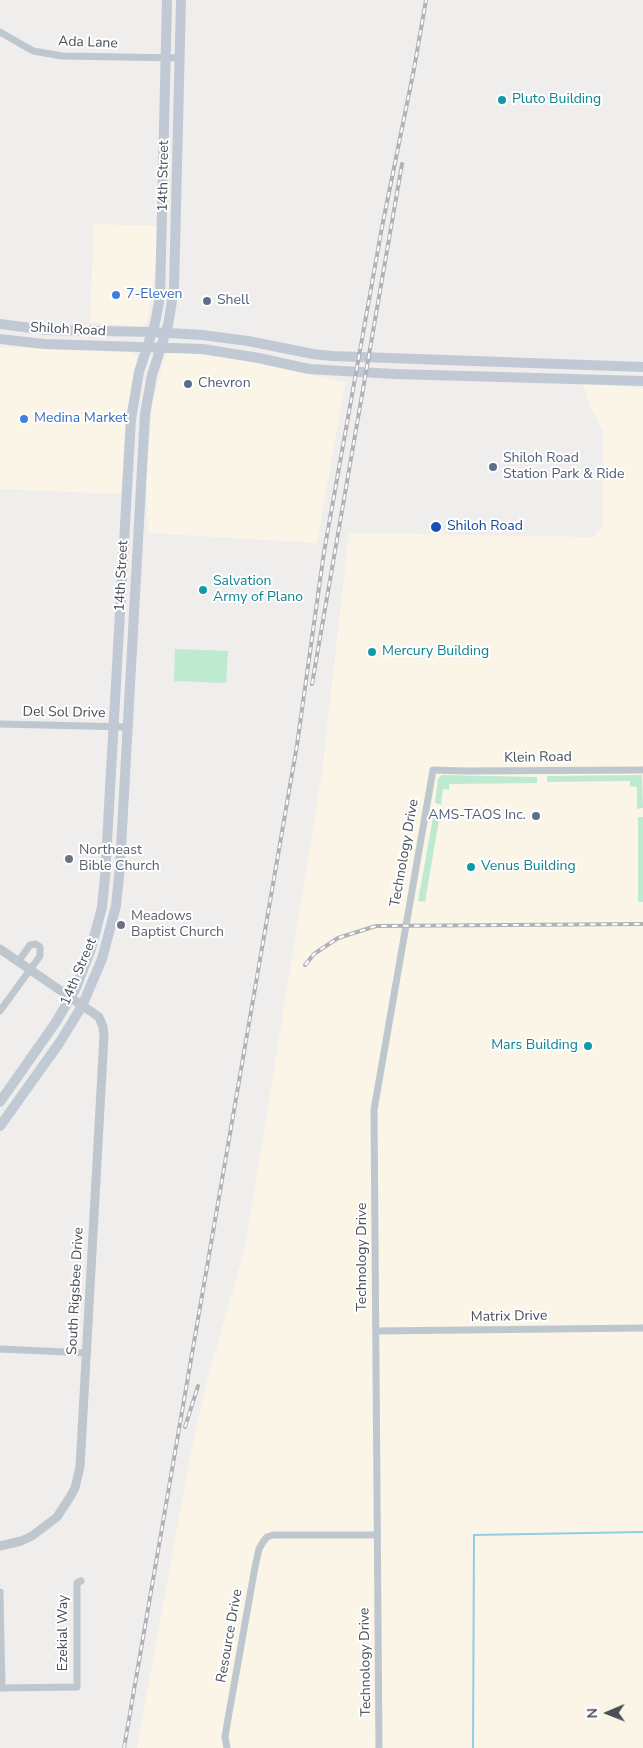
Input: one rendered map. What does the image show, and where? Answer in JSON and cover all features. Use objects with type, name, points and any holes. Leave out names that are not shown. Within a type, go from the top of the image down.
[{"type":"main road","name":"14th Street","points":[[0,1102],[70,999],[85,968],[97,929],[103,898],[133,404],[146,347],[155,323],[160,297],[167,0]]},
{"type":"main road","name":"14th Street","points":[[0,1126],[60,1042],[82,1006],[99,968],[110,932],[119,883],[145,414],[152,374],[166,333],[174,289],[181,0]]},
{"type":"main road","points":[[163,176],[177,176]]},
{"type":"main road","name":"Shiloh Road","points":[[0,324],[46,330],[152,332],[228,338],[300,352],[359,357],[643,367]]},
{"type":"main road","points":[[44,344],[46,330]]},
{"type":"main road","name":"Shiloh Road","points":[[0,339],[44,344],[160,347],[225,352],[309,369],[394,374],[643,381]]},
{"type":"main road","points":[[297,367],[300,352]]},
{"type":"main road","points":[[592,380],[593,365]]},
{"type":"main road","points":[[127,486],[141,487]]},
{"type":"main road","points":[[120,595],[135,596]]},
{"type":"main road","points":[[108,821],[123,822]]},
{"type":"main road","points":[[97,929],[110,932]]},
{"type":"street","name":"Ada Lane","points":[[0,32],[33,51],[62,56],[180,58]]},
{"type":"street","name":"Del Sol Drive","points":[[0,724],[128,727]]},
{"type":"street","name":"Klein Road","points":[[432,770],[643,770]]},
{"type":"street","name":"Technology Drive","points":[[379,1748],[374,1110],[432,770]]},
{"type":"street","points":[[0,1011],[41,953],[39,946],[30,945],[18,962]]},
{"type":"street","name":"South Rigsbee Drive","points":[[0,949],[98,1017],[103,1027],[104,1036],[80,1467],[75,1488],[64,1507],[45,1527],[21,1540],[0,1546]]},
{"type":"street","name":"Matrix Drive","points":[[376,1331],[643,1328]]},
{"type":"street","points":[[0,1349],[86,1353]]},
{"type":"street","name":"Resource Drive","points":[[227,1748],[225,1738],[228,1719],[255,1567],[259,1549],[263,1542],[267,1537],[273,1535],[377,1535]]},
{"type":"street","name":"Ezekial Way","points":[[1,1688],[77,1687],[76,1583],[81,1581]]},
{"type":"street","points":[[0,1592],[1,1688]]},
{"type":"shaded area","points":[[94,224],[157,226],[157,251],[148,318],[146,324],[140,327],[90,322]]},
{"type":"shaded area","points":[[0,347],[131,352],[137,356],[126,419],[121,494],[0,489]]},
{"type":"shaded area","points":[[167,353],[239,360],[345,382],[317,543],[148,533],[146,476],[153,401],[164,359]]},
{"type":"shaded area","points":[[582,383],[643,388],[643,1748],[137,1748],[192,1447],[207,1381],[245,1248],[322,772],[349,533],[593,537],[602,527],[603,430],[590,408]]},
{"type":"green space","points":[[175,649],[228,651],[226,683],[174,681]]},
{"type":"green space","points":[[442,775],[537,777],[537,783],[449,784],[449,790],[443,789],[441,805],[435,803],[438,779]]},
{"type":"green space","points":[[642,775],[643,808],[637,809],[637,787],[630,786],[630,781],[547,782],[547,776]]},
{"type":"green space","points":[[434,812],[440,814],[425,902],[418,901]]},
{"type":"green space","points":[[638,817],[643,817],[643,902],[638,902]]},
{"type":"waterway","points":[[473,1748],[474,1535],[643,1532]]},
{"type":"railway","points":[[124,1748],[297,745],[324,552],[382,227],[426,0]]},
{"type":"railway","points":[[312,684],[402,164]]},
{"type":"railway","points":[[305,965],[314,954],[338,938],[376,926],[643,924]]},
{"type":"railway","points":[[185,1427],[198,1386]]},
{"type":"place","name":"Pluto Building","points":[[502,100]]},
{"type":"place","name":"7-Eleven","points":[[116,295]]},
{"type":"place","name":"Shell","points":[[207,301]]},
{"type":"place","name":"Chevron","points":[[188,384]]},
{"type":"place","name":"Medina Market","points":[[24,419]]},
{"type":"place","name":"Shiloh Road Station Park & Ride","points":[[493,467]]},
{"type":"place","name":"Shiloh Road","points":[[436,527]]},
{"type":"place","name":"Salvation Army of Plano","points":[[203,590]]},
{"type":"place","name":"Mercury Building","points":[[372,652]]},
{"type":"place","name":"AMS-TAOS Inc.","points":[[536,816]]},
{"type":"place","name":"Northeast Bible Church","points":[[69,859]]},
{"type":"place","name":"Venus Building","points":[[471,867]]},
{"type":"place","name":"Meadows Baptist Church","points":[[121,925]]},
{"type":"place","name":"Mars Building","points":[[588,1046]]}]
